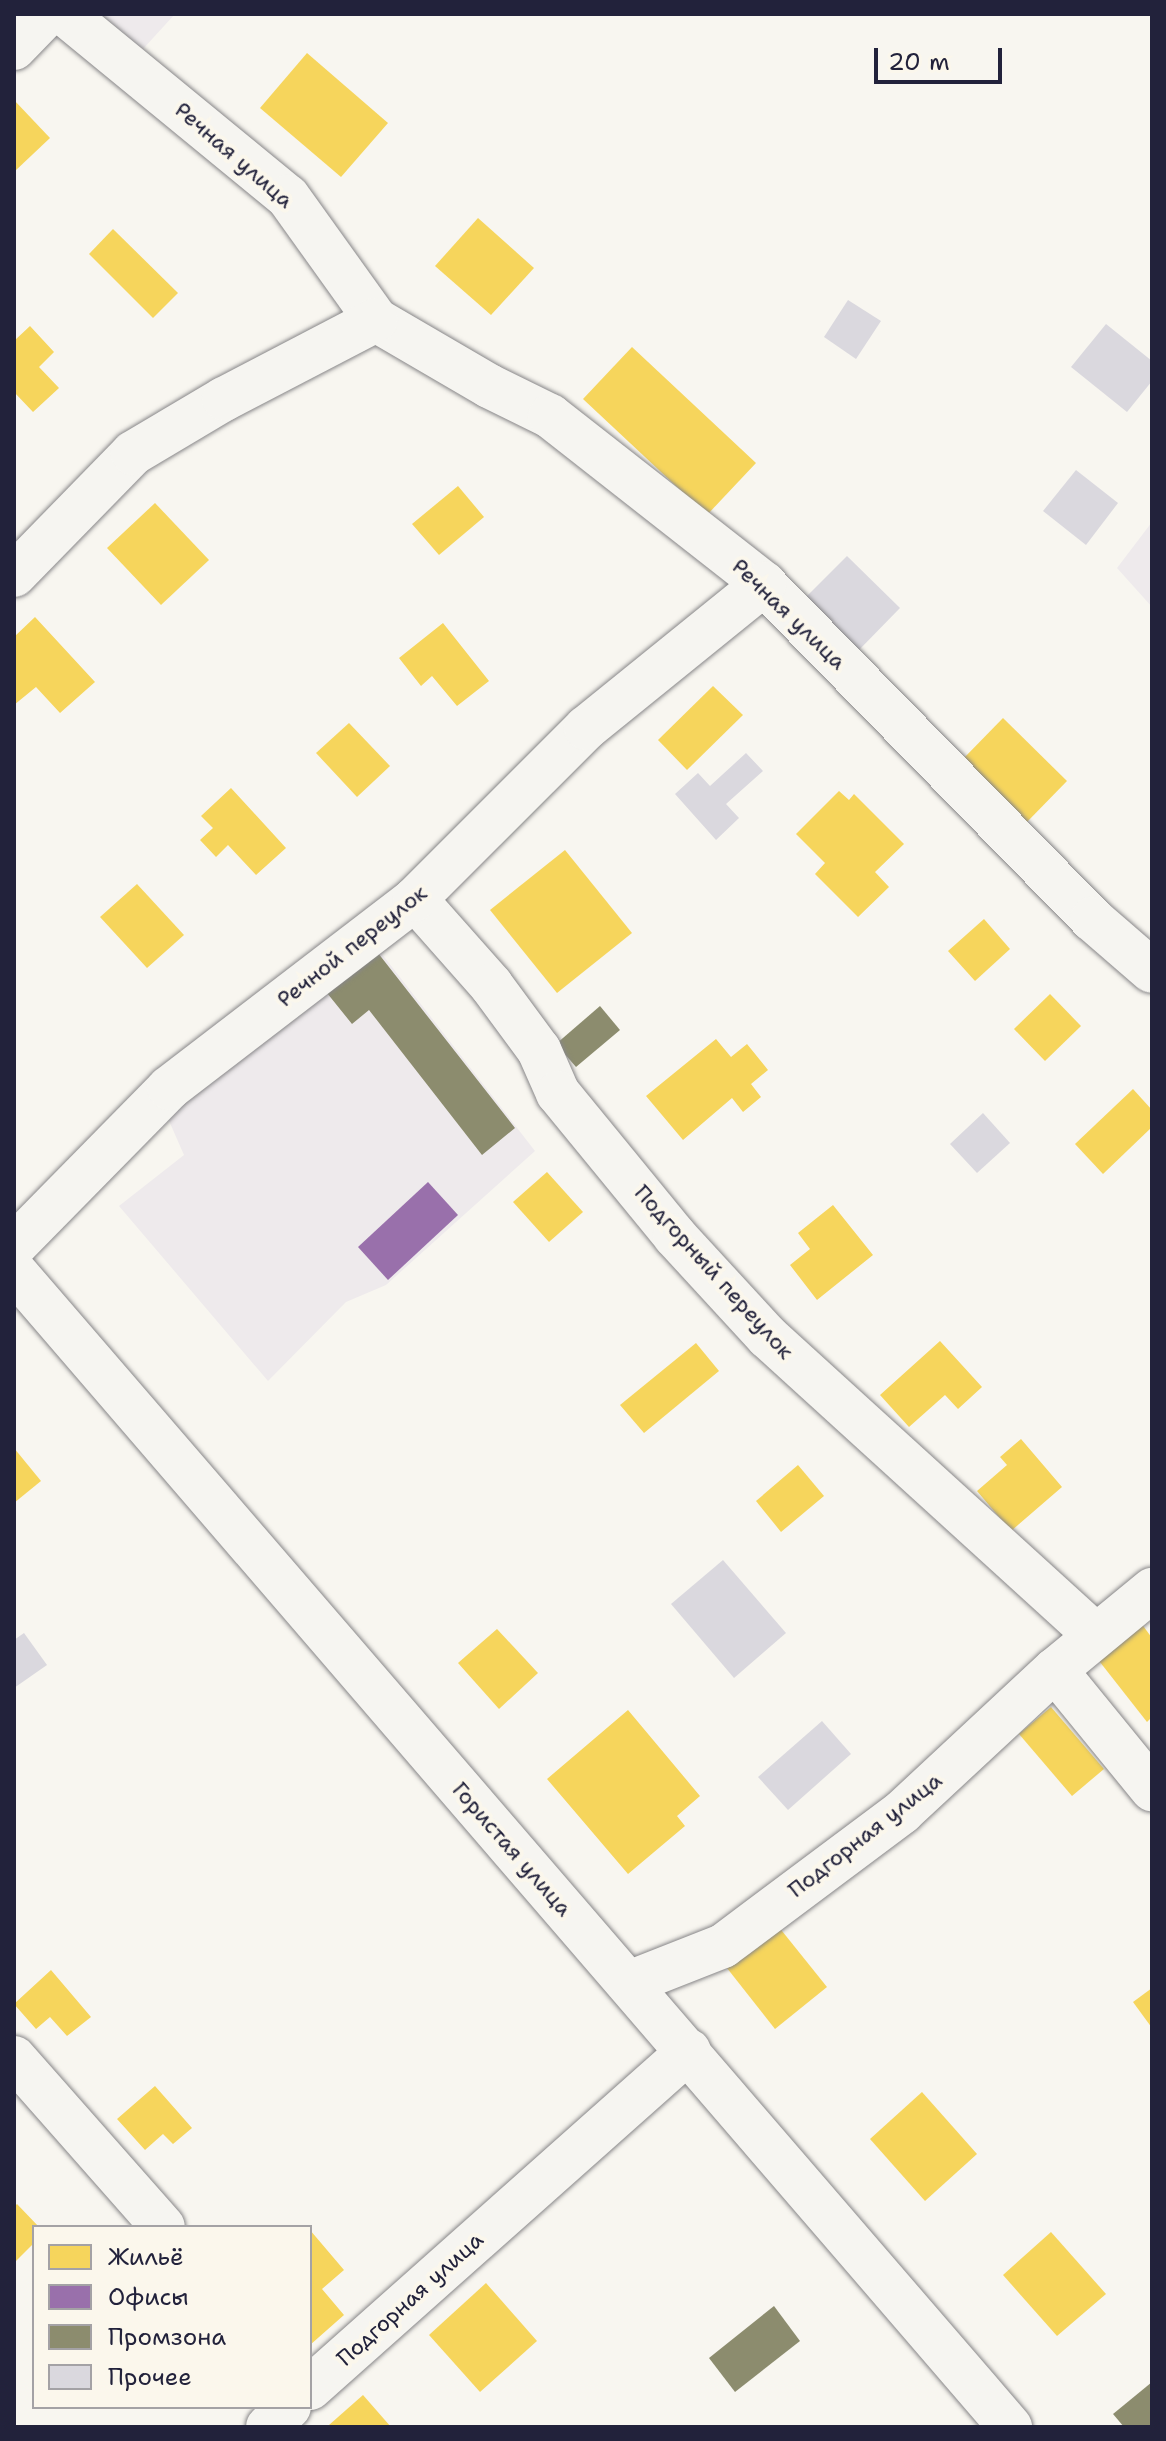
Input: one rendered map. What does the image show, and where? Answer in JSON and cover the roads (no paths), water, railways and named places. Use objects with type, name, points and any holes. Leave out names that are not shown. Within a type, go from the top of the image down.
[{"type":"street","points":[[14,48],[47,14]]},
{"type":"street","name":"Речная улица","points":[[65,14],[288,197],[376,320],[489,386],[550,416],[764,584],[1092,919],[1152,971]]},
{"type":"street","points":[[14,575],[133,453],[224,399],[376,320]]},
{"type":"street","name":"Речной переулок","points":[[14,1246],[169,1088],[415,899],[586,728],[764,584]]},
{"type":"street","name":"Подгорный переулок","points":[[415,899],[491,985],[539,1050],[558,1093],[675,1236],[768,1337],[1096,1635]]},
{"type":"street","name":"Гористая улица","points":[[14,1271],[1010,2427]]},
{"type":"street","name":"Подгорная улица","points":[[629,1983],[723,1946],[902,1812],[1055,1670],[1152,1590]]},
{"type":"street","points":[[1055,1670],[1152,1789]]},
{"type":"street","name":"Подгорная улица","points":[[312,2386],[689,2051]]},
{"type":"street","points":[[14,2058],[161,2225]]},
{"type":"street","points":[[268,2427],[287,2409]]}]
